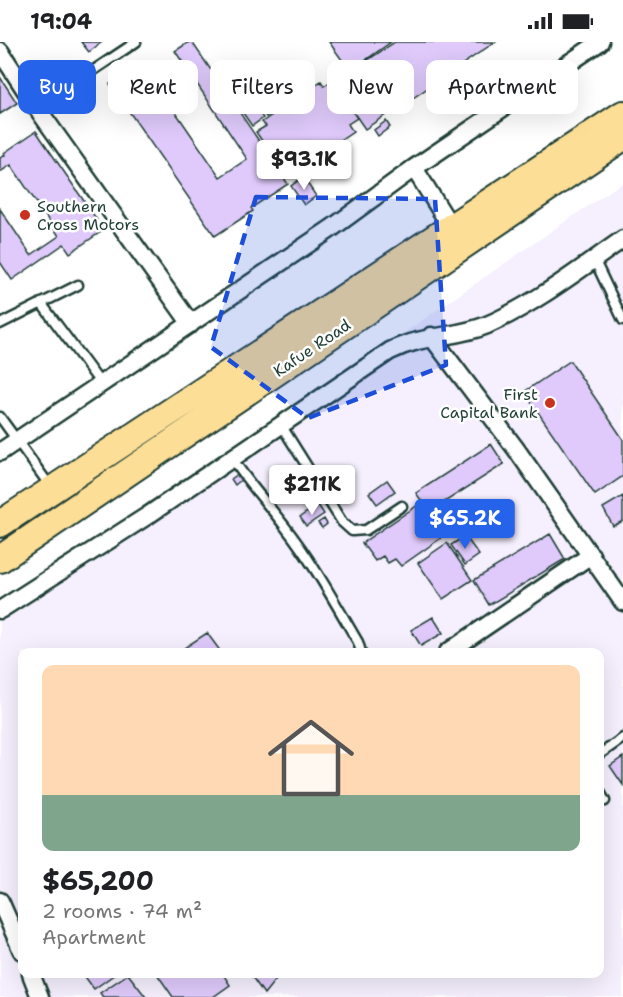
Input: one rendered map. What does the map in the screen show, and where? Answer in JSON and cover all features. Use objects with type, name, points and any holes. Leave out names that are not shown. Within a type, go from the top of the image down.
[{"type":"main road","name":"Kafue Road","points":[[0,524],[451,227],[621,120]]},
{"type":"main road","name":"Kafue Road","points":[[0,559],[621,120]]},
{"type":"street","points":[[0,452],[191,324],[375,198],[414,168],[600,42]]},
{"type":"street","points":[[0,51],[18,79]]},
{"type":"street","points":[[41,114],[191,324]]},
{"type":"street","points":[[414,168],[451,227]]},
{"type":"street","points":[[0,610],[390,351],[410,341],[484,326],[536,297],[623,239]]},
{"type":"street","points":[[431,336],[623,602]]},
{"type":"street","points":[[454,648],[591,555]]},
{"type":"street","points":[[0,901],[18,935]]},
{"type":"street","points":[[32,978],[39,997]]},
{"type":"lane","points":[[96,69],[136,42]]},
{"type":"lane","points":[[594,259],[623,320]]},
{"type":"lane","points":[[0,324],[78,285]]},
{"type":"lane","points":[[41,303],[101,384]]},
{"type":"lane","points":[[0,417],[52,489]]},
{"type":"lane","points":[[280,425],[342,522],[352,531],[366,530],[402,507]]},
{"type":"lane","points":[[232,457],[247,482],[286,527],[316,571],[359,648]]},
{"type":"lane","points":[[604,751],[623,738]]},
{"type":"highlighted area","points":[[256,197],[435,199],[446,365],[308,418],[211,347]]},
{"type":"shaded area","points":[[623,182],[623,997],[0,997],[0,611]]},
{"type":"building","points":[[81,42],[102,42],[89,52]]},
{"type":"building","points":[[192,42],[210,69],[210,104],[198,86],[198,60],[181,60],[175,51]]},
{"type":"building","points":[[329,42],[391,42],[366,60],[342,60]]},
{"type":"building","points":[[395,42],[495,42],[469,60],[426,60],[426,89],[414,97],[414,60],[368,60]]},
{"type":"building","points":[[0,77],[17,103],[0,114]]},
{"type":"building","points":[[321,81],[324,86],[327,84],[327,114],[354,114],[357,118],[348,124],[353,132],[297,170],[292,162],[281,169],[256,132],[266,126],[262,122],[274,114],[315,114],[315,85]]},
{"type":"building","points":[[131,114],[177,114],[220,177],[247,159],[217,114],[241,114],[288,184],[251,208],[253,211],[215,236]]},
{"type":"building","points":[[244,114],[260,114],[263,118],[252,126]]},
{"type":"building","points":[[355,114],[387,114],[365,129]]},
{"type":"building","points":[[386,121],[390,127],[378,136],[374,130]]},
{"type":"building","points":[[36,131],[97,220],[95,221],[102,231],[70,253],[64,244],[12,280],[0,262],[0,209],[31,255],[59,236],[11,165],[0,172],[0,158],[5,155],[4,153]]},
{"type":"building","points":[[303,177],[316,196],[304,205],[291,186]]},
{"type":"building","points":[[570,361],[623,439],[623,476],[595,495],[524,392]]},
{"type":"building","points":[[491,444],[504,464],[429,512],[416,493]]},
{"type":"building","points":[[237,475],[241,480],[235,485],[231,479]]},
{"type":"building","points":[[387,480],[395,491],[377,504],[369,493]]},
{"type":"building","points":[[623,496],[623,521],[613,526],[603,508]]},
{"type":"building","points":[[318,505],[324,514],[306,526],[300,517]]},
{"type":"building","points":[[418,505],[441,538],[401,566],[395,559],[388,563],[383,556],[375,561],[362,543]]},
{"type":"building","points":[[324,519],[327,524],[322,528],[318,523]]},
{"type":"building","points":[[550,534],[565,559],[489,605],[474,580]]},
{"type":"building","points":[[465,536],[479,555],[465,565],[451,545]]},
{"type":"building","points":[[447,543],[472,580],[443,599],[418,563]]},
{"type":"building","points":[[433,617],[443,633],[421,646],[411,630]]},
{"type":"building","points":[[207,633],[218,648],[184,648]]},
{"type":"building","points":[[623,757],[623,785],[610,766]]},
{"type":"building","points":[[86,978],[109,978],[94,989]]},
{"type":"building","points":[[122,978],[131,978],[146,997],[103,997],[100,993]]},
{"type":"building","points":[[160,978],[226,978],[230,985],[213,997],[173,997]]},
{"type":"building","points":[[253,978],[277,978],[264,994]]},
{"type":"place","name":"Southern Cross Motors","points":[[25,215]]},
{"type":"place","name":"First Capital Bank","points":[[550,403]]}]
